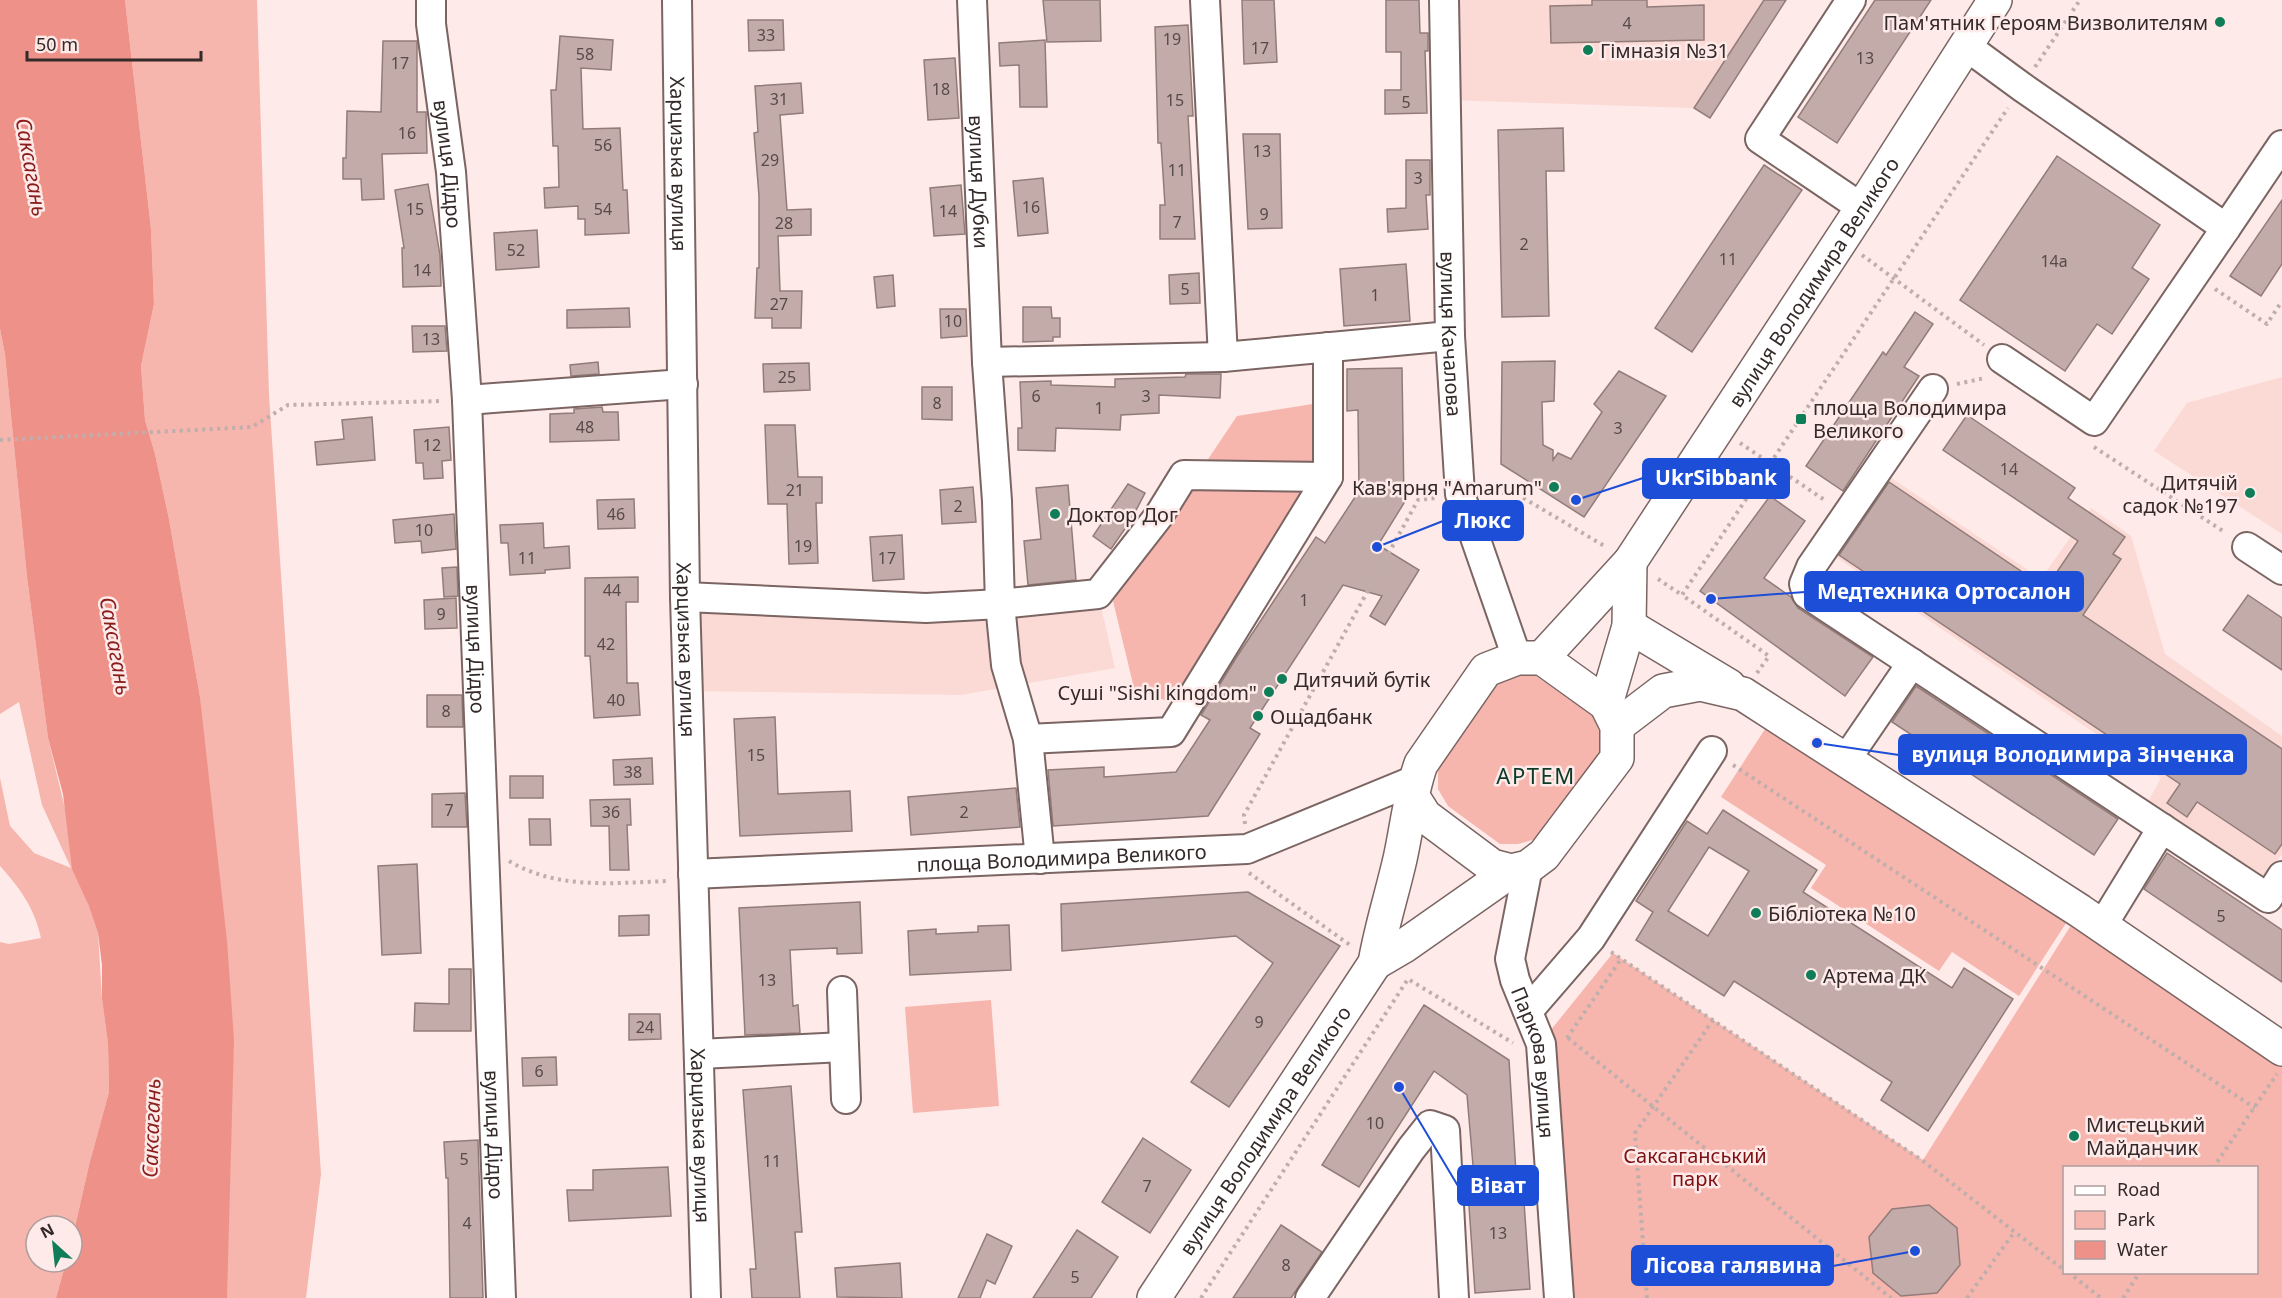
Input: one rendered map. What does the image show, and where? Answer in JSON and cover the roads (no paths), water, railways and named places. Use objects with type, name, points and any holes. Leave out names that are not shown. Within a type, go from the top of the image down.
[{"type":"main road","name":"вулиця Володимира Великого","points":[[1630,562],[1841,241],[1995,0]]},
{"type":"main road","points":[[1375,963],[1544,855],[1617,758],[1611,715],[1629,626],[1630,562]]},
{"type":"main road","points":[[1375,963],[1381,929],[1421,764],[1486,670],[1530,658],[1630,562]]},
{"type":"main road","points":[[1629,626],[1743,694],[2102,926],[2282,1049]]},
{"type":"main road","points":[[1530,658],[1611,715]]},
{"type":"main road","points":[[1611,715],[1663,691],[1700,684],[1743,694]]},
{"type":"main road","points":[[1414,788],[1425,816],[1435,824],[1492,866],[1519,869]]},
{"type":"main road","name":"вулиця Володимира Великого","points":[[1154,1298],[1375,963]]},
{"type":"street","name":"вулиця Дідро","points":[[431,0],[431,24],[451,172],[467,400],[501,1298]]},
{"type":"street","name":"Харцизька вулиця","points":[[677,0],[685,597],[706,1298]]},
{"type":"street","name":"вулиця Дубки","points":[[972,0],[987,362],[997,501],[999,604],[1006,665],[1028,739],[1040,859]]},
{"type":"street","points":[[1205,0],[1222,357]]},
{"type":"street","name":"вулиця Качалова","points":[[1444,0],[1450,336],[1460,494],[1530,658]]},
{"type":"street","points":[[1851,0],[1760,139],[1862,208]]},
{"type":"street","points":[[1966,46],[2226,228]]},
{"type":"street","points":[[2002,359],[2094,421],[2282,146]]},
{"type":"street","points":[[987,362],[1222,357],[1450,336]]},
{"type":"street","points":[[1028,739],[1171,732],[1328,477],[1328,347]]},
{"type":"street","points":[[467,400],[683,384]]},
{"type":"street","points":[[1933,389],[1811,567],[1804,584],[1807,594],[2268,898],[2282,876]]},
{"type":"street","points":[[685,597],[926,608],[999,604],[1098,594],[1158,517],[1184,475],[1328,477]]},
{"type":"street","points":[[2247,547],[2282,570]]},
{"type":"street","points":[[1845,761],[1912,663]]},
{"type":"street","points":[[1528,1011],[1591,938],[1712,751]]},
{"type":"street","name":"площа Володимира Великого","points":[[693,874],[1247,849],[1414,788]]},
{"type":"street","points":[[2102,926],[2162,828]]},
{"type":"street","name":"Паркова вулиця","points":[[1519,869],[1510,959],[1515,980],[1528,1011],[1554,1041],[1559,1298]]},
{"type":"street","points":[[842,992],[846,1099]]},
{"type":"street","points":[[699,1054],[844,1047]]},
{"type":"street","points":[[1311,1298],[1411,1149],[1430,1125],[1445,1130],[1454,1298]]},
{"type":"water","name":"Саксагань","points":[[0,0],[125,0],[151,229],[154,304],[141,366],[145,420],[169,519],[200,697],[227,941],[234,1040],[227,1298],[56,1298],[63,1274],[84,1274],[84,1214],[78,1214],[109,1092],[108,1044],[102,999],[102,965],[98,933],[72,869],[63,794],[48,738],[27,577],[5,355],[0,329]]},
{"type":"place","name":"Пам'ятник Героям Визволителям","points":[[2220,22]]},
{"type":"place","name":"Гімназія №31","points":[[1588,50]]},
{"type":"place","name":"площа Володимира Великого","points":[[1801,419]]},
{"type":"place","name":"Кав'ярня \"Amarum\"","points":[[1554,487]]},
{"type":"place","name":"Дитячій садок №197","points":[[2250,493]]},
{"type":"place","name":"UkrSibbank","points":[[1576,500]]},
{"type":"place","name":"Доктор Дог","points":[[1055,514]]},
{"type":"place","name":"Люкс","points":[[1377,547]]},
{"type":"place","name":"Медтехника Ортосалон","points":[[1711,599]]},
{"type":"place","name":"Дитячий бутік","points":[[1282,679]]},
{"type":"place","name":"Суші \"Sishi kingdom\"","points":[[1269,692]]},
{"type":"place","name":"Ощадбанк","points":[[1258,716]]},
{"type":"place","name":"вулиця Володимира Зінченка","points":[[1817,743]]},
{"type":"place","name":"Бібліотека №10","points":[[1756,913]]},
{"type":"place","name":"Артема ДК","points":[[1811,975]]},
{"type":"place","name":"Віват","points":[[1399,1087]]},
{"type":"place","name":"Мистецький Майданчик","points":[[2074,1136]]},
{"type":"place","name":"Лісова галявина","points":[[1915,1251]]},
{"type":"district","name":"АРТЕМ","points":[[1536,775]]},
{"type":"park label","name":"Саксаганський парк","points":[[1695,1166]]}]
